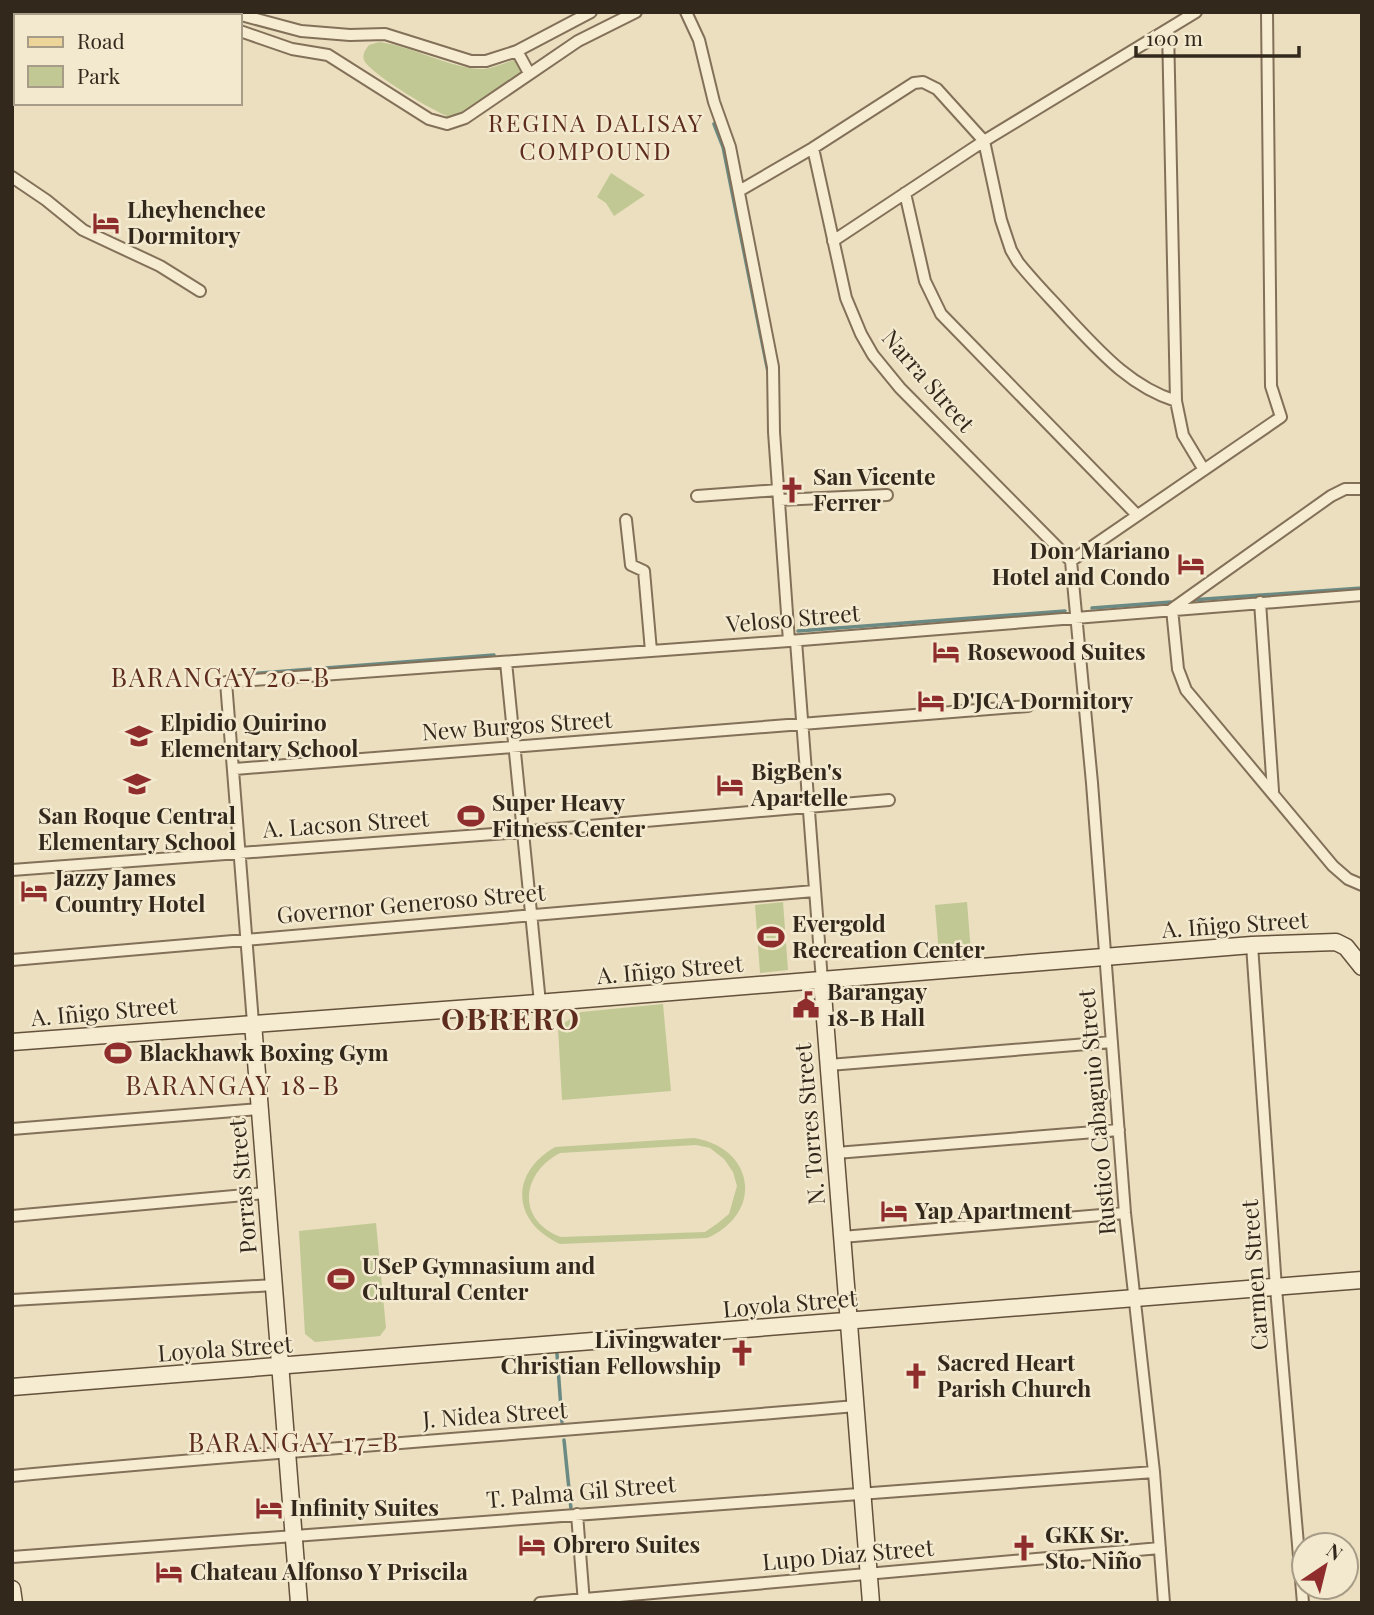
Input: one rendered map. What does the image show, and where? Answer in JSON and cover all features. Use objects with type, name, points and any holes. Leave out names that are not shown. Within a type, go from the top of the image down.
[{"type":"street","points":[[242,16],[314,33],[385,34],[471,61],[501,58],[591,12]]},
{"type":"street","points":[[242,32],[292,48],[328,55],[418,113],[447,124],[465,118],[578,41],[636,12]]},
{"type":"street","name":"N. Torres Street","points":[[686,12],[699,40],[739,191],[774,379],[774,432],[802,725],[871,1603]]},
{"type":"street","points":[[833,241],[984,141],[1196,12]]},
{"type":"street","points":[[1071,561],[1281,417],[1271,386],[1266,12]]},
{"type":"street","points":[[1168,29],[1176,401],[1183,435],[1204,470]]},
{"type":"street","points":[[517,51],[529,73]]},
{"type":"street","points":[[739,191],[813,148],[914,83],[928,84],[942,94],[984,141],[1003,227],[1018,262],[1111,362],[1138,383],[1176,401]]},
{"type":"street","name":"Narra Street","points":[[813,148],[852,317],[860,334],[883,369],[1000,492],[1071,561]]},
{"type":"street","points":[[12,177],[83,230],[160,266],[200,291]]},
{"type":"street","points":[[905,193],[925,281],[941,314],[1138,515]]},
{"type":"street","points":[[1362,489],[1345,489],[1331,496],[1172,609],[1178,669],[1186,690],[1333,866],[1348,879],[1362,885]]},
{"type":"street","points":[[697,496],[887,495]]},
{"type":"street","points":[[626,520],[631,565],[643,571],[651,651]]},
{"type":"street","name":"Rustico Cabaguio Street","points":[[1071,561],[1088,738],[1125,1213],[1154,1472],[1164,1603]]},
{"type":"street","name":"Veloso Street","points":[[226,682],[793,641],[1362,595]]},
{"type":"street","points":[[1260,602],[1273,791]]},
{"type":"street","points":[[506,662],[540,1003]]},
{"type":"street","name":"Porras Street","points":[[226,682],[299,1603]]},
{"type":"street","name":"New Burgos Street","points":[[235,769],[1028,706]]},
{"type":"street","name":"A. Lacson Street","points":[[12,870],[889,800]]},
{"type":"street","name":"Governor Generoso Street","points":[[12,960],[814,891]]},
{"type":"street","name":"A. Iñigo Street","points":[[12,1042],[540,1003],[1252,945],[1336,943],[1349,950],[1362,967]]},
{"type":"street","name":"Carmen Street","points":[[1252,945],[1276,1288],[1303,1603]]},
{"type":"street","points":[[829,1065],[1112,1042]]},
{"type":"street","points":[[12,1129],[260,1109]]},
{"type":"street","points":[[836,1153],[1119,1130]]},
{"type":"street","points":[[12,1216],[267,1193]]},
{"type":"street","points":[[842,1237],[1125,1213]]},
{"type":"street","name":"Loyola Street","points":[[12,1387],[1362,1280]]},
{"type":"street","points":[[12,1300],[274,1285]]},
{"type":"street","name":"J. Nidea Street","points":[[12,1476],[286,1451],[556,1432],[856,1406]]},
{"type":"street","name":"T. Palma Gil Street","points":[[12,1557],[1154,1472]]},
{"type":"street","points":[[577,1514],[584,1601]]},
{"type":"street","name":"Lupo Diaz Street","points":[[540,1603],[1160,1548]]},
{"type":"street","points":[[12,1589],[14,1603]]},
{"type":"green space","points":[[379,42],[470,68],[483,69],[516,59],[522,72],[462,113],[450,117],[404,92],[369,66],[364,60],[364,52],[369,45]]},
{"type":"green space","points":[[611,173],[645,195],[614,216],[606,203],[597,197]]},
{"type":"green space","name":"Evergold Recreation Center","points":[[783,902],[788,970],[760,973],[755,905]]},
{"type":"green space","points":[[967,902],[971,952],[939,954],[935,905]]},
{"type":"green space","points":[[663,1004],[671,1091],[562,1100],[558,1027],[581,1012]]},
{"type":"green space","points":[[694,1138],[714,1144],[730,1154],[740,1167],[745,1182],[744,1198],[738,1213],[725,1227],[707,1238],[560,1244],[544,1235],[533,1223],[525,1211],[522,1197],[530,1170],[555,1147]],"holes":[[[696,1145],[710,1148],[724,1159],[733,1172],[737,1186],[729,1214],[705,1232],[561,1237],[547,1230],[531,1209],[529,1197],[537,1173],[560,1153]]]},
{"type":"green space","name":"USeP Gymnasium and Cultural Center","points":[[376,1223],[386,1328],[380,1336],[315,1342],[305,1334],[299,1231]]},
{"type":"waterway","points":[[714,124],[723,147],[769,377]]},
{"type":"waterway","points":[[1191,600],[1362,588]]},
{"type":"waterway","points":[[1092,608],[1171,602]]},
{"type":"waterway","points":[[798,631],[1065,611]]},
{"type":"waterway","points":[[246,674],[494,655]]},
{"type":"waterway","points":[[557,1354],[562,1422]]},
{"type":"waterway","points":[[564,1440],[571,1509]]},
{"type":"place","name":"Lheyhenchee Dormitory","points":[[106,223]]},
{"type":"place","name":"San Vicente Ferrer","points":[[792,490]]},
{"type":"place","name":"Don Mariano Hotel and Condo","points":[[1191,564]]},
{"type":"place","name":"Rosewood Suites","points":[[946,652]]},
{"type":"place","name":"D'JCA Dormitory","points":[[931,701]]},
{"type":"place","name":"Elpidio Quirino Elementary School","points":[[139,736]]},
{"type":"place","name":"San Roque Central Elementary School","points":[[137,784]]},
{"type":"place","name":"BigBen's Apartelle","points":[[730,785]]},
{"type":"place","name":"Super Heavy Fitness Center","points":[[471,816]]},
{"type":"place","name":"Jazzy James Country Hotel","points":[[34,891]]},
{"type":"place","name":"Evergold Recreation Center","points":[[771,937]]},
{"type":"place","name":"Barangay 18-B Hall","points":[[806,1005]]},
{"type":"place","name":"Blackhawk Boxing Gym","points":[[118,1053]]},
{"type":"place","name":"Yap Apartment","points":[[894,1211]]},
{"type":"place","name":"USeP Gymnasium and Cultural Center","points":[[341,1279]]},
{"type":"place","name":"Livingwater Christian Fellowship","points":[[742,1353]]},
{"type":"place","name":"Sacred Heart Parish Church","points":[[916,1376]]},
{"type":"place","name":"Infinity Suites","points":[[269,1508]]},
{"type":"place","name":"Obrero Suites","points":[[532,1545]]},
{"type":"place","name":"GKK Sr. Sto. Niño","points":[[1024,1548]]},
{"type":"place","name":"Chateau Alfonso Y Priscila","points":[[169,1572]]},
{"type":"district","name":"REGINA DALISAY COMPOUND","points":[[596,138]]},
{"type":"district","name":"BARANGAY 20-B","points":[[221,678]]},
{"type":"district","name":"OBRERO","points":[[511,1020]]},
{"type":"district","name":"BARANGAY 18-B","points":[[233,1086]]},
{"type":"district","name":"BARANGAY 17-B","points":[[294,1443]]}]
